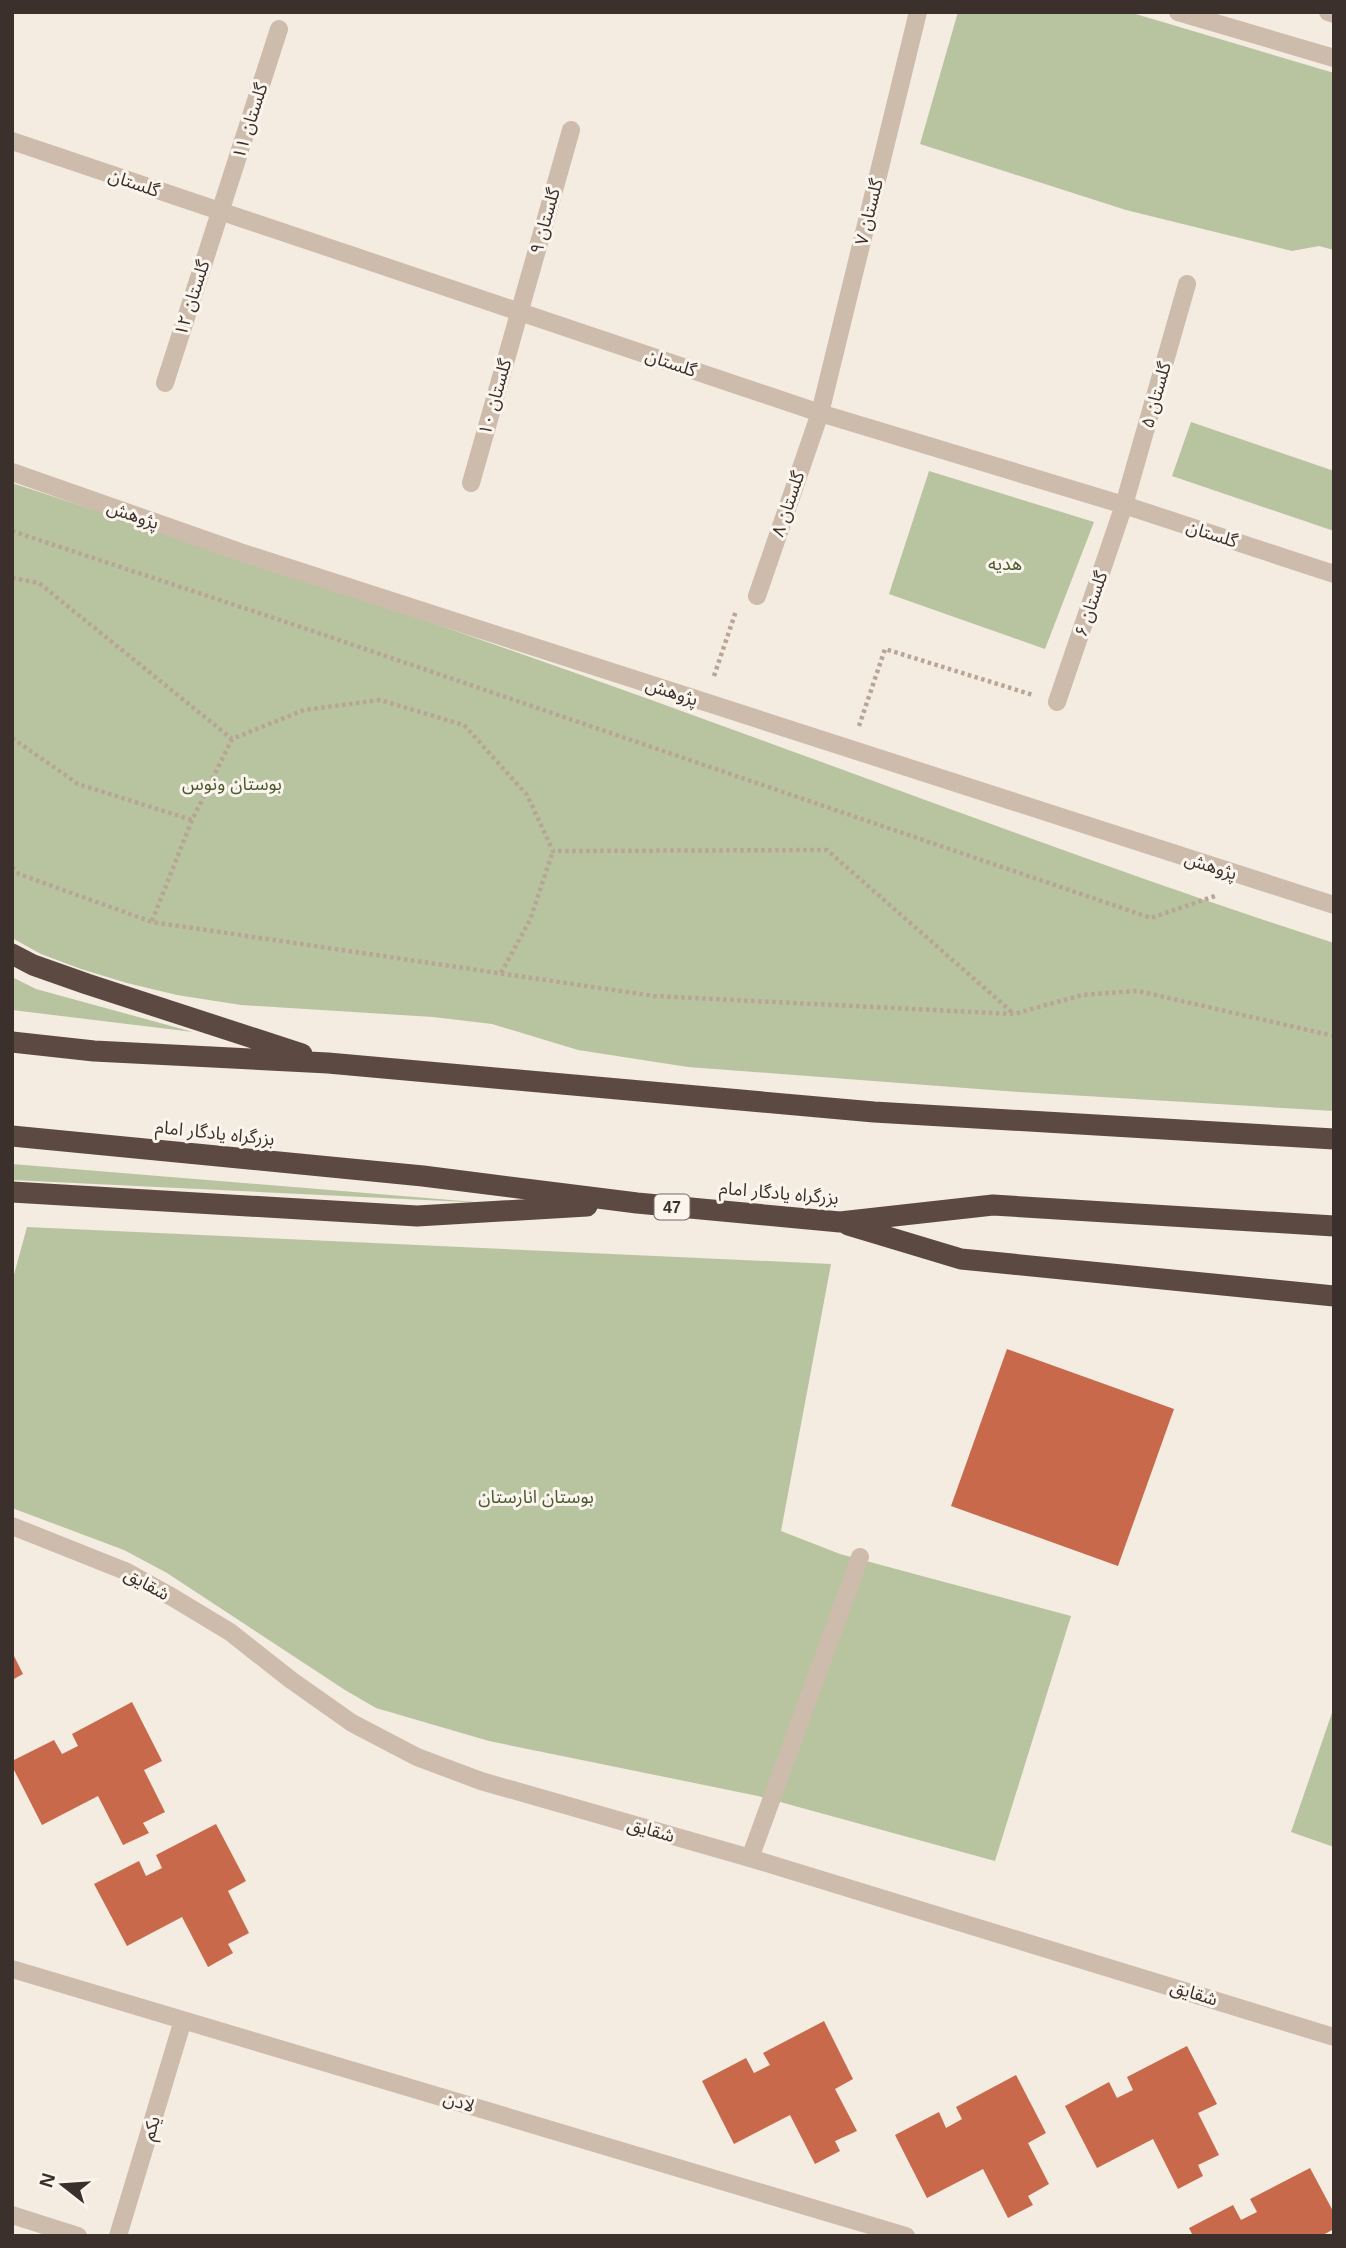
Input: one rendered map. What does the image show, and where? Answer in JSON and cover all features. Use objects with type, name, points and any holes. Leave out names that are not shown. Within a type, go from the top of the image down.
[{"type":"highway","points":[[12,954],[33,965],[87,985],[328,1063]]},
{"type":"highway","points":[[12,1042],[94,1051],[328,1063],[874,1112],[1334,1139]]},
{"type":"highway","name":"بزرگراه یادگار امام","points":[[12,1136],[424,1176],[637,1203],[840,1222],[993,1205],[1334,1226]]},
{"type":"highway","points":[[12,1192],[417,1216],[637,1203]]},
{"type":"highway","points":[[840,1222],[961,1259],[1334,1296]]},
{"type":"street","name":"گلستان ۷","points":[[820,413],[918,12]]},
{"type":"street","points":[[1178,12],[1334,58]]},
{"type":"street","points":[[1328,12],[1334,14]]},
{"type":"street","name":"گلستان ۱۱","points":[[220,212],[279,29]]},
{"type":"street","name":"گلستان ۹","points":[[519,312],[571,130]]},
{"type":"street","name":"گلستان","points":[[12,141],[820,413],[1124,505],[1334,575]]},
{"type":"street","name":"گلستان ۱۲","points":[[164,383],[220,212]]},
{"type":"street","name":"گلستان ۵","points":[[1124,505],[1187,284]]},
{"type":"street","name":"گلستان ۱۰","points":[[471,483],[519,312]]},
{"type":"street","name":"گلستان ۸","points":[[757,596],[820,413]]},
{"type":"street","name":"پژوهش","points":[[12,472],[240,552],[1334,905]]},
{"type":"street","name":"گلستان ۶","points":[[1057,702],[1124,505]]},
{"type":"street","name":"شقایق","points":[[12,1526],[125,1571],[230,1632],[352,1723],[417,1756],[481,1781],[750,1858],[1334,2037]]},
{"type":"street","points":[[750,1858],[860,1556]]},
{"type":"street","name":"لادن","points":[[12,1969],[906,2236]]},
{"type":"street","name":"یکم","points":[[118,2236],[183,2020]]},
{"type":"street","points":[[12,2215],[78,2236]]},
{"type":"path","points":[[12,531],[1151,918],[1258,881]]},
{"type":"path","points":[[12,578],[39,583],[232,739]]},
{"type":"path","points":[[705,703],[742,592],[757,596]]},
{"type":"path","points":[[851,750],[885,649],[1057,702]]},
{"type":"path","points":[[152,922],[192,820],[232,739],[304,710],[380,700],[464,726],[527,795],[553,851],[530,919],[501,973]]},
{"type":"path","points":[[12,738],[78,784],[192,820]]},
{"type":"path","points":[[553,851],[827,850],[1014,1014]]},
{"type":"path","points":[[12,867],[19,874],[152,922],[654,996],[1014,1014],[1082,995],[1138,991],[1334,1036]]},
{"type":"green space","points":[[958,12],[1129,12],[1334,73],[1334,250],[1319,246],[1292,251],[1126,210],[920,144]]},
{"type":"green space","points":[[1191,422],[1334,471],[1334,531],[1172,476]]},
{"type":"green space","name":"هدیه","points":[[929,471],[1094,522],[1045,649],[889,594]]},
{"type":"green space","name":"بوستان ونوس","points":[[12,483],[527,656],[1094,861],[1334,943],[1334,1111],[1019,1092],[688,1067],[578,1050],[492,1024],[433,1017],[241,1005],[177,995],[127,983],[41,954],[12,938]]},
{"type":"green space","points":[[12,977],[36,989],[193,1032],[12,1010]]},
{"type":"green space","points":[[12,1164],[487,1203],[12,1180]]},
{"type":"green space","name":"بوستان انارستان","points":[[27,1227],[831,1264],[781,1531],[840,1554],[1071,1616],[995,1861],[758,1796],[489,1741],[376,1708],[167,1573],[124,1550],[12,1508],[12,1282]]},
{"type":"green space","points":[[1334,1707],[1334,1847],[1291,1832]]},
{"type":"building","points":[[1007,1349],[1174,1409],[1118,1566],[951,1506]]},
{"type":"building","points":[[12,1652],[23,1674],[12,1680]]},
{"type":"building","points":[[132,1702],[162,1761],[144,1770],[165,1812],[143,1823],[149,1833],[123,1845],[98,1796],[42,1825],[12,1766],[12,1761],[54,1740],[62,1754],[78,1746],[72,1734]]},
{"type":"building","points":[[216,1824],[246,1881],[228,1891],[249,1933],[228,1944],[233,1953],[208,1967],[182,1917],[127,1946],[94,1884],[139,1861],[146,1876],[162,1868],[156,1855]]},
{"type":"building","points":[[824,2021],[853,2079],[835,2089],[857,2131],[835,2141],[840,2151],[815,2164],[790,2115],[734,2144],[702,2081],[746,2058],[754,2073],[770,2065],[763,2053]]},
{"type":"building","points":[[1187,2046],[1217,2104],[1198,2113],[1219,2155],[1198,2165],[1203,2176],[1178,2189],[1153,2139],[1097,2168],[1065,2106],[1109,2082],[1117,2098],[1133,2090],[1127,2077]]},
{"type":"building","points":[[1016,2075],[1046,2133],[1028,2143],[1049,2184],[1028,2196],[1033,2205],[1008,2218],[983,2169],[927,2198],[895,2135],[939,2112],[946,2128],[962,2119],[956,2107]]},
{"type":"building","points":[[1310,2168],[1334,2213],[1334,2229],[1321,2236],[1193,2236],[1189,2228],[1233,2205],[1241,2220],[1257,2212],[1250,2199]]}]
